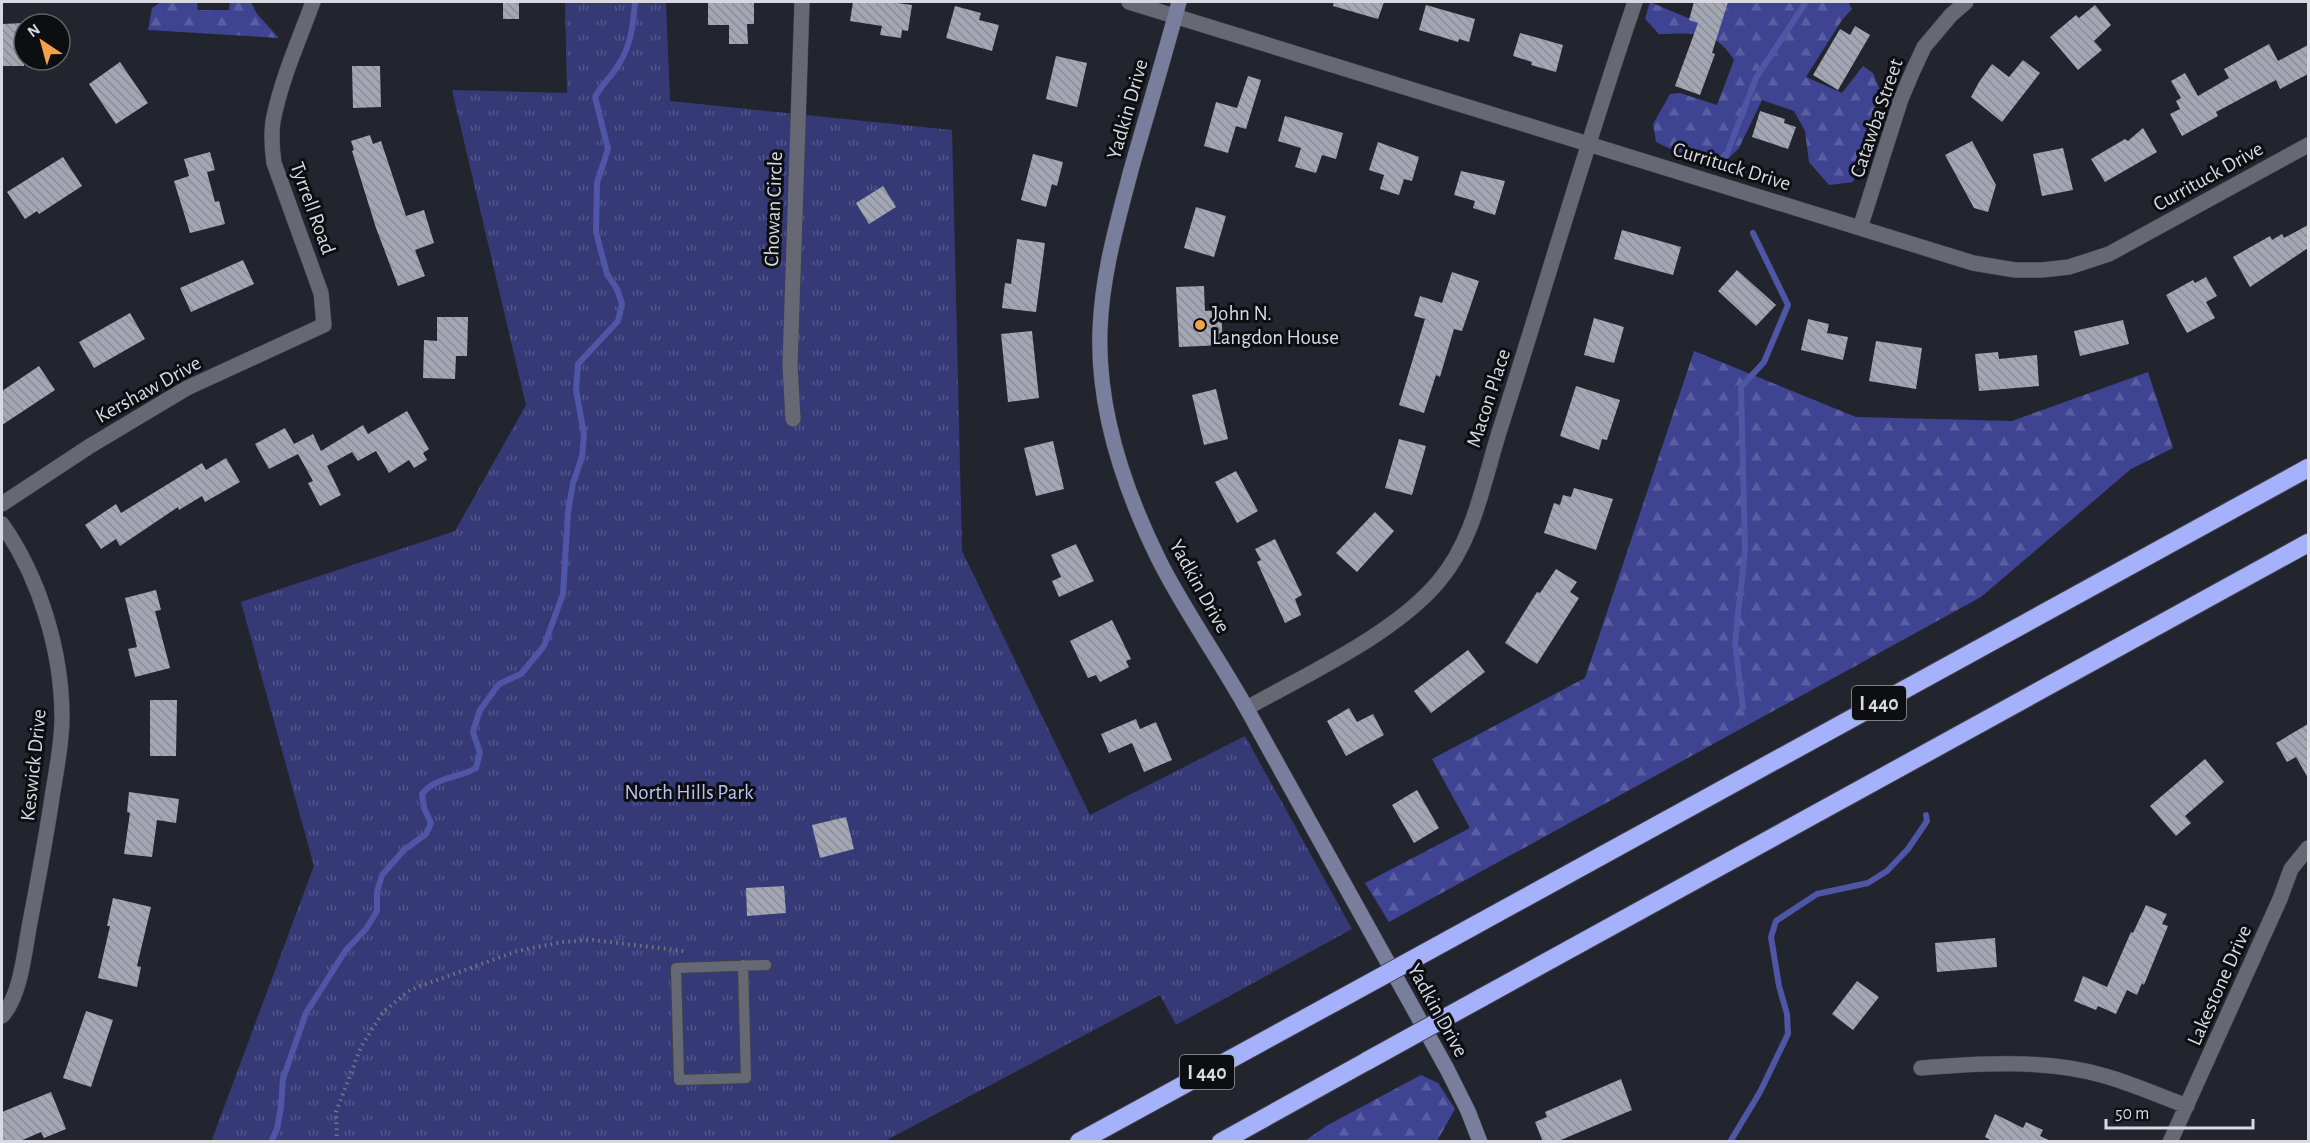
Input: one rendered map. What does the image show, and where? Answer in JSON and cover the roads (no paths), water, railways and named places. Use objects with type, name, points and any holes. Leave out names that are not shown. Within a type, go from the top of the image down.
[{"type":"highway","name":"I 440","points":[[1079,1142],[2308,468]]},
{"type":"highway","points":[[1221,1142],[2308,543]]},
{"type":"street","name":"Tyrrell Road","points":[[313,2],[278,102],[273,123],[272,144],[276,169],[321,294],[324,325]]},
{"type":"street","name":"Chowan Circle","points":[[793,419],[790,365],[802,2]]},
{"type":"street","name":"Currituck Drive","points":[[1129,2],[1177,9],[1588,144],[1991,267],[2015,270],[2068,267],[2109,254],[2308,145]]},
{"type":"street","name":"Macon Place","points":[[1246,708],[1330,661],[1401,617],[1439,581],[1451,564],[1469,530],[1588,144],[1635,2]]},
{"type":"street","name":"Catawba Street","points":[[1860,228],[1901,99],[1924,47],[1951,15],[1966,2]]},
{"type":"street","name":"Yadkin Drive","points":[[1177,9],[1108,256],[1100,332],[1101,368],[1115,451],[1140,520],[1163,567],[1246,708],[1447,1069],[1468,1111],[1480,1142]]},
{"type":"street","name":"Kershaw Drive","points":[[2,504],[90,446],[187,388],[324,325]]},
{"type":"street","name":"Keswick Drive","points":[[2,525],[27,566],[48,619],[61,694],[62,718],[61,742],[44,849],[15,995],[2,1016]]},
{"type":"street","name":"Lakestone Drive","points":[[2170,1142],[2280,900],[2291,869],[2308,848]]},
{"type":"street","points":[[1921,1068],[1966,1064],[2063,1067],[2104,1075],[2187,1106]]},
{"type":"lane","points":[[743,965],[746,1078],[679,1080],[676,968],[743,965],[766,965]]},
{"type":"waterway","points":[[271,1142],[277,1129],[283,1079],[306,1013],[346,950],[366,929],[377,911],[377,892],[382,875],[404,850],[426,834],[431,823],[424,808],[422,794],[440,781],[476,768],[480,753],[473,732],[480,710],[499,684],[521,674],[544,646],[563,594],[568,512],[573,483],[582,457],[584,434],[576,390],[578,364],[618,321],[622,304],[617,289],[607,274],[596,232],[597,183],[608,149],[595,97],[625,54],[632,29],[635,2]]},
{"type":"waterway","points":[[1726,156],[1756,78],[1806,2]]},
{"type":"waterway","points":[[1743,708],[1735,643],[1745,550],[1741,387],[1764,362],[1788,305],[1753,233]]},
{"type":"waterway","points":[[1730,1142],[1760,1092],[1788,1034],[1787,1014],[1779,986],[1771,937],[1776,921],[1817,894],[1868,883],[1887,871],[1908,849],[1927,821],[1926,815]]},
{"type":"place","name":"John N. Langdon House","points":[[1200,325]]},
{"type":"park label","name":"North Hills Park","points":[[689,792]]}]
